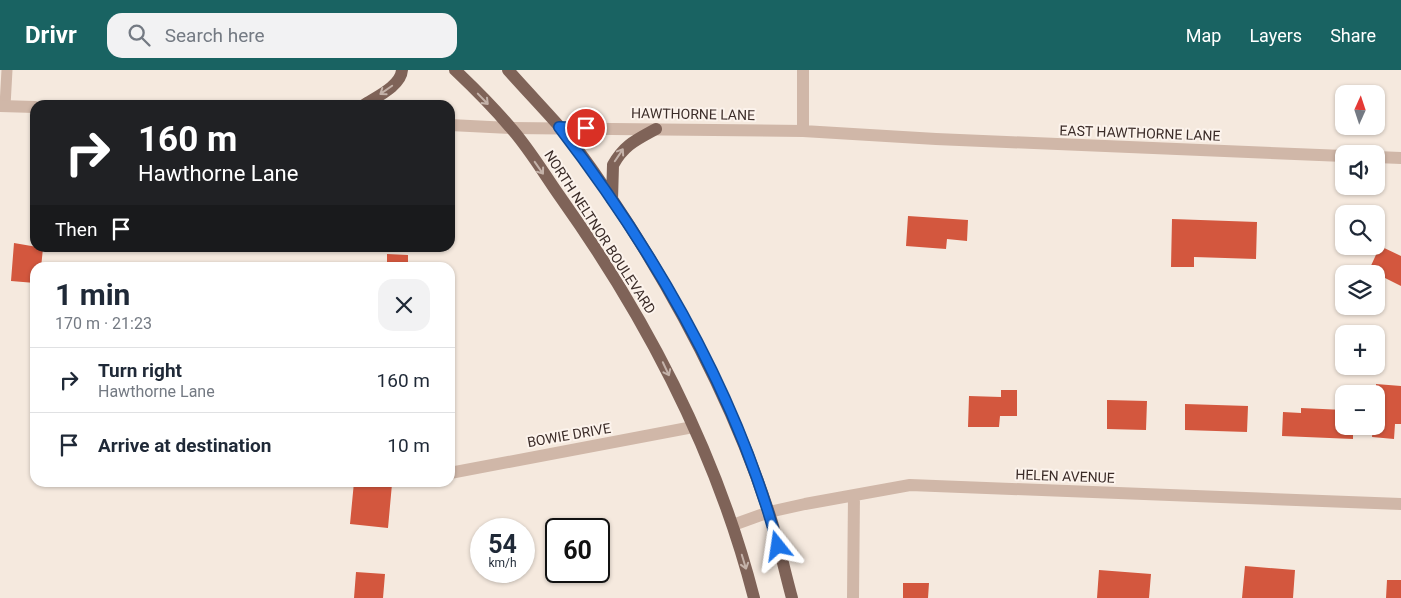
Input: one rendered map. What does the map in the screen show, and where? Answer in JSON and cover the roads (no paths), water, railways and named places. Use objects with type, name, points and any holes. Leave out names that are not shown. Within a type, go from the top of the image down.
[{"type":"main road","points":[[371,100],[393,85],[401,75],[402,70]]},
{"type":"main road","name":"NORTH NELTNOR BOULEVARD","points":[[454,70],[511,128],[574,216],[616,281],[661,359],[694,427],[733,525],[754,598]]},
{"type":"main road","name":"NORTH NELTNOR BOULEVARD","points":[[508,70],[559,127],[612,200],[670,293],[722,392],[769,512],[792,598]]},
{"type":"main road","points":[[612,200],[612,165],[615,160],[624,148],[656,129]]},
{"type":"street","points":[[803,70],[803,131]]},
{"type":"street","points":[[2,106],[30,107]]},
{"type":"street","name":"HAWTHORNE LANE","points":[[455,125],[511,128],[803,131],[936,139]]},
{"type":"street","name":"EAST HAWTHORNE LANE","points":[[936,139],[1335,156]]},
{"type":"street","points":[[1385,157],[1401,158]]},
{"type":"street","name":"BOWIE DRIVE","points":[[455,472],[694,427]]},
{"type":"street","name":"HELEN AVENUE","points":[[733,525],[769,512],[910,485],[1401,504]]},
{"type":"street","points":[[853,598],[854,495]]},
{"type":"lane","points":[[2,106],[6,70]]}]
